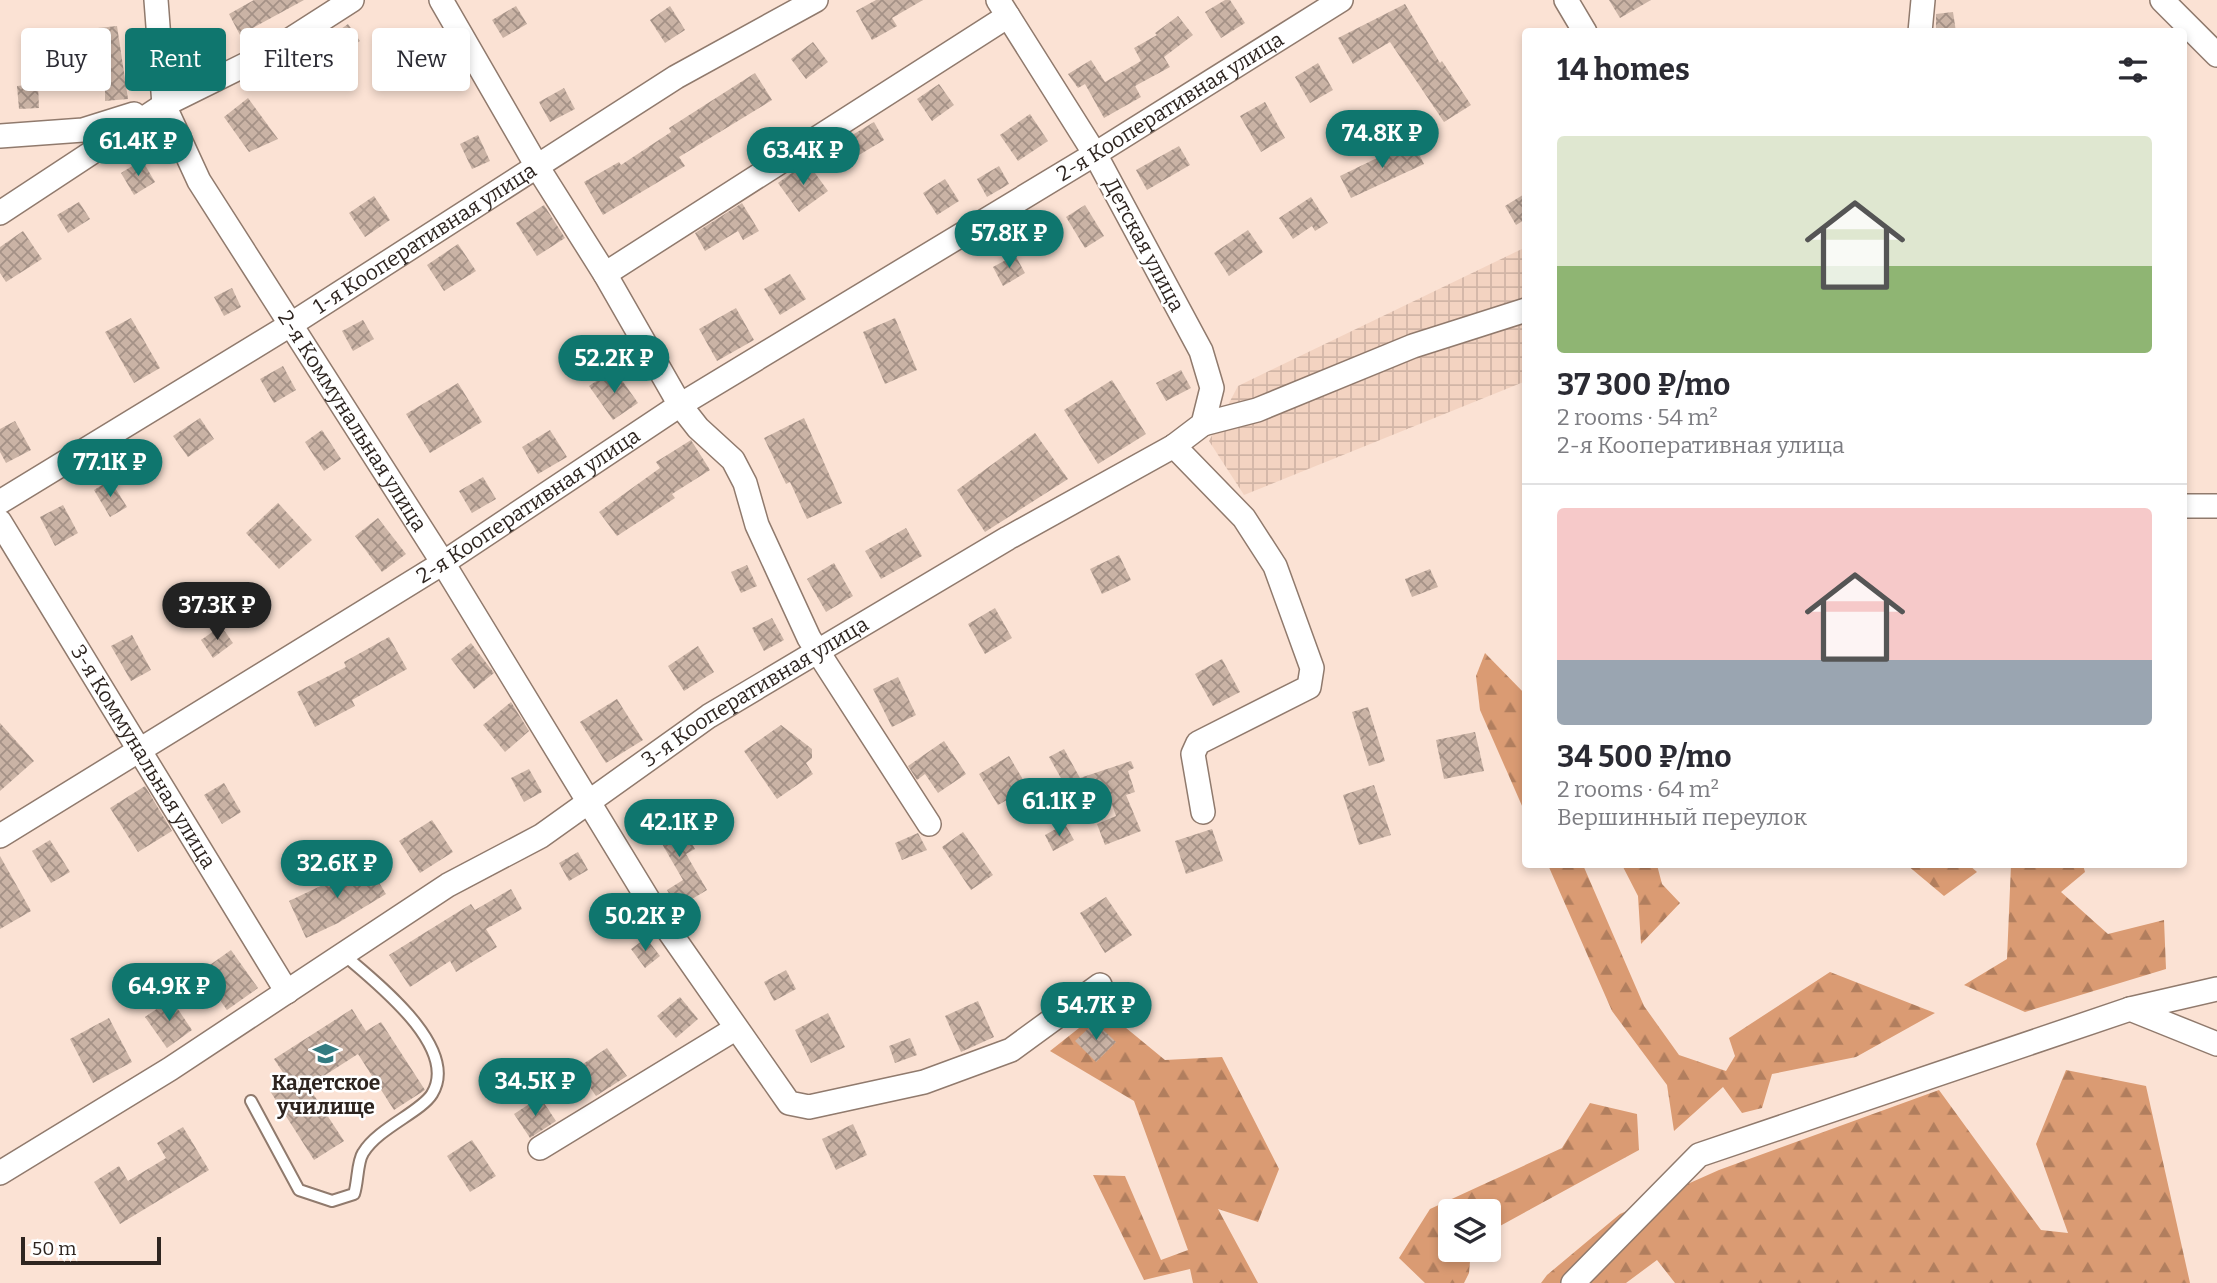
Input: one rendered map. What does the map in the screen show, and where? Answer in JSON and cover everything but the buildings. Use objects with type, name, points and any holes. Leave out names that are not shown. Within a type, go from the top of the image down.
[{"type":"street","name":"2-я Коммунальная улица","points":[[156,0],[164,105],[200,181],[443,563],[590,800],[657,914],[789,1103],[809,1107],[924,1082],[1011,1049],[1100,985]]},
{"type":"street","points":[[0,213],[164,105],[271,52],[352,0]]},
{"type":"street","points":[[441,0],[680,405],[698,428],[733,460],[757,525],[809,638],[929,824]]},
{"type":"street","name":"1-я Кооперативная улица","points":[[0,502],[290,325],[538,168],[676,76],[816,0]]},
{"type":"street","name":"2-я Кооперативная улица","points":[[0,836],[443,563],[680,405],[1094,154],[1341,0]]},
{"type":"street","points":[[1566,0],[1583,28]]},
{"type":"street","points":[[1920,28],[1923,0]]},
{"type":"street","points":[[2162,0],[2217,55]]},
{"type":"street","points":[[605,274],[1003,8]]},
{"type":"street","name":"Детская улица","points":[[1003,8],[1094,154],[1201,351],[1212,388],[1203,424]]},
{"type":"street","points":[[0,136],[83,130],[164,105]]},
{"type":"street","points":[[1203,424],[1257,410],[1413,346],[1522,311]]},
{"type":"street","name":"3-я Кооперативная улица","points":[[0,1173],[287,992],[448,885],[541,836],[709,716],[1055,510],[1174,446],[1203,424]]},
{"type":"street","points":[[1174,446],[1244,518],[1275,566],[1312,668],[1309,687],[1198,743],[1193,754],[1203,812]]},
{"type":"street","points":[[2187,506],[2217,506]]},
{"type":"street","name":"3-я Коммунальная улица","points":[[0,522],[287,992]]},
{"type":"street","points":[[1573,1283],[1699,1155],[2130,1009],[2217,989]]},
{"type":"street","points":[[2130,1009],[2217,1044]]},
{"type":"street","points":[[540,1149],[735,1029]]},
{"type":"lane","points":[[251,1101],[299,1190],[332,1201],[354,1194],[361,1155],[376,1137],[432,1095],[439,1069],[432,1049],[399,1003],[343,954]]},
{"type":"shaded area","points":[[1522,249],[1522,383],[1244,495],[1209,441],[1238,386]]},
{"type":"green space","points":[[1485,653],[1522,691],[1522,806],[1480,710],[1476,676]]},
{"type":"green space","points":[[1549,868],[1584,868],[1644,1006],[1679,1055],[1726,1071],[1735,1056],[1729,1038],[1830,972],[1935,1013],[1856,1057],[1772,1074],[1762,1108],[1742,1113],[1723,1087],[1674,1131],[1667,1085],[1612,1011]]},
{"type":"green space","points":[[1624,868],[1658,868],[1662,884],[1680,903],[1641,944],[1638,896]]},
{"type":"green space","points":[[1911,868],[1972,868],[1977,872],[1944,896]]},
{"type":"green space","points":[[2011,868],[2084,868],[2085,872],[2061,892],[2108,934],[2164,920],[2166,969],[2025,1012],[1964,985],[2007,959]]},
{"type":"green space","points":[[1103,1009],[1165,1060],[1222,1057],[1279,1169],[1258,1222],[1218,1209],[1258,1283],[1193,1283],[1190,1269],[1144,1280],[1093,1175],[1125,1176],[1161,1260],[1188,1250],[1134,1101],[1050,1051]]},
{"type":"green space","points":[[2066,1070],[2146,1086],[2190,1283],[1675,1283],[1657,1260],[1626,1283],[1541,1283],[1620,1214],[1719,1170],[1939,1090],[2041,1230],[2068,1233],[2036,1144]]},
{"type":"green space","points":[[1590,1103],[1637,1114],[1639,1150],[1501,1225],[1501,1199],[1452,1199],[1562,1148]]},
{"type":"green space","points":[[1438,1205],[1438,1262],[1470,1262],[1464,1283],[1425,1283],[1399,1258],[1430,1209]]},
{"type":"place","name":"Кадетское училище","points":[[326,1054]]}]
